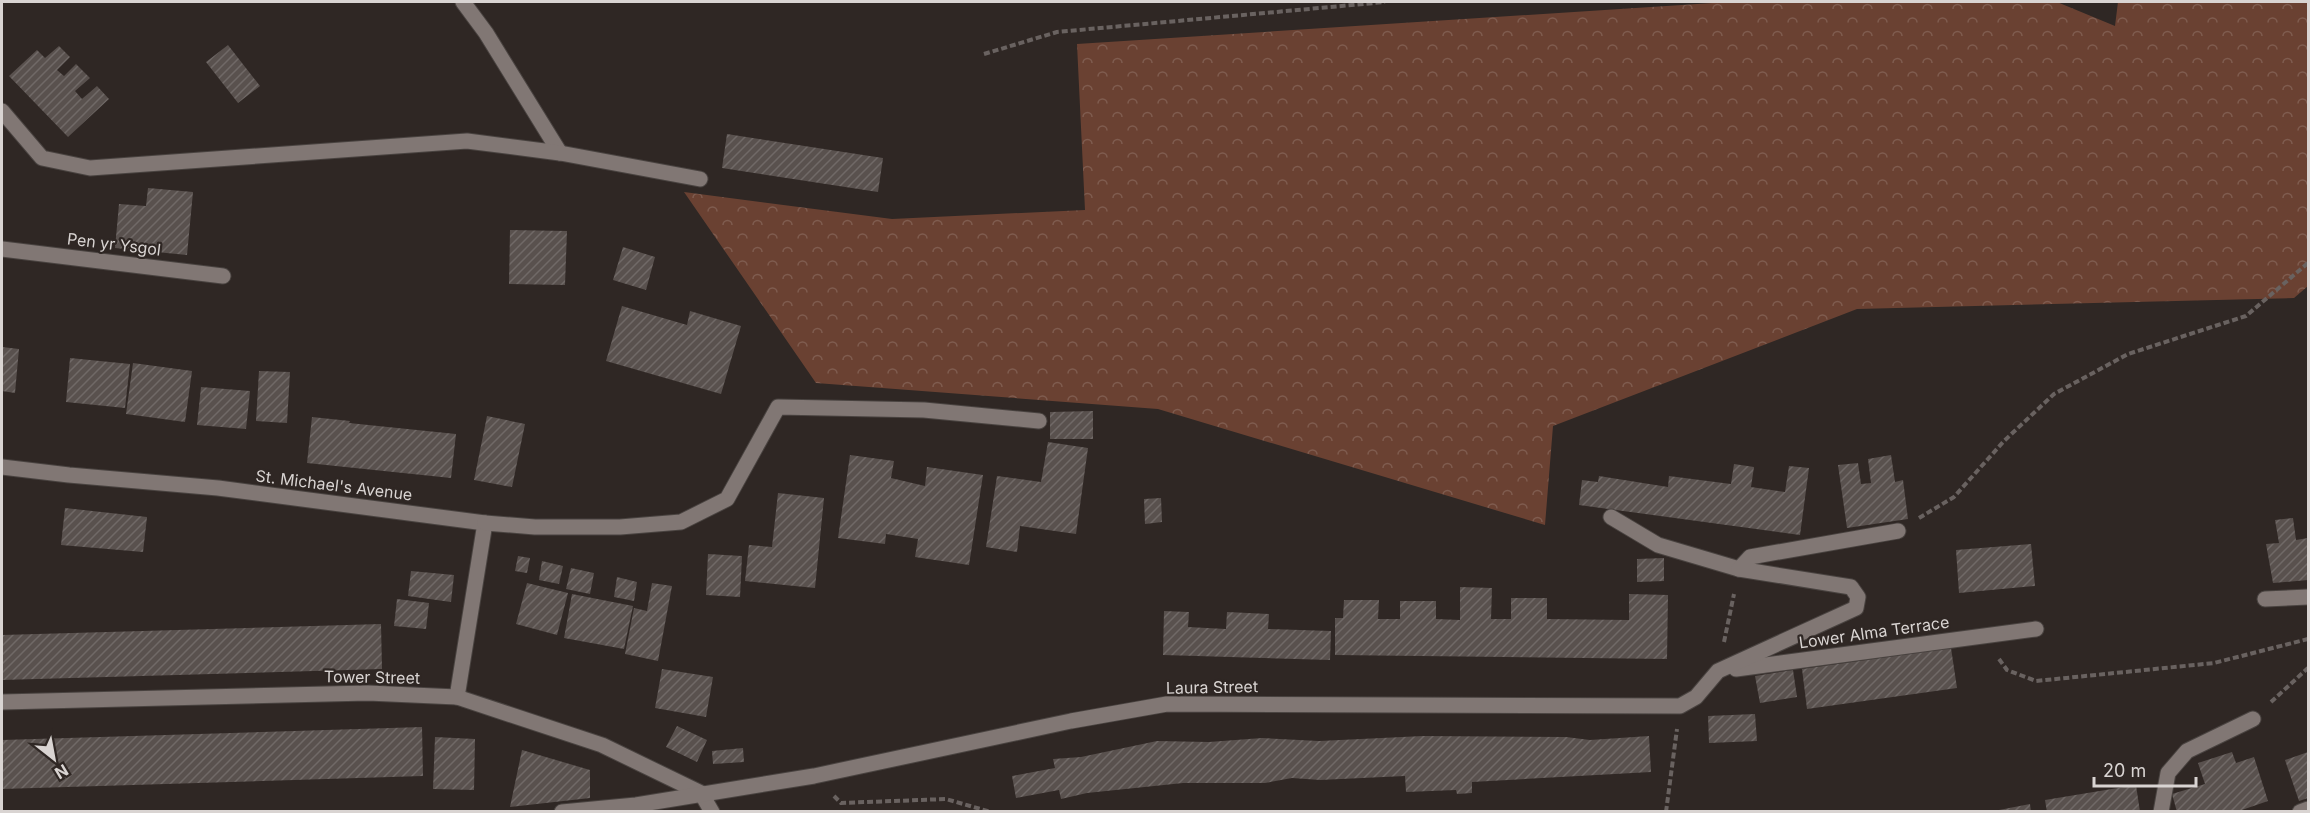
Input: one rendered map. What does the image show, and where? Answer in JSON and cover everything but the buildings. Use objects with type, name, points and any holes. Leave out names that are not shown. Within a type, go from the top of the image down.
[{"type":"street","points":[[463,2],[486,33],[560,153]]},
{"type":"street","points":[[2,111],[42,158],[90,168],[467,141],[560,153],[700,179]]},
{"type":"street","name":"Pen yr Ysgol","points":[[2,249],[223,276]]},
{"type":"street","name":"St. Michael's Avenue","points":[[2,467],[218,488],[486,523],[535,527],[620,527],[681,522],[727,500],[778,407],[924,410],[1039,421]]},
{"type":"street","points":[[1611,517],[1658,545],[1739,569],[1851,587],[1858,597],[1856,608],[1718,672],[1696,697],[1680,706]]},
{"type":"street","points":[[457,697],[486,523]]},
{"type":"street","points":[[1739,569],[1750,556],[1898,531]]},
{"type":"street","points":[[2265,599],[2308,597]]},
{"type":"street","name":"Lower Alma Terrace","points":[[1718,672],[2036,629]]},
{"type":"street","name":"Tower Street","points":[[2,702],[368,693],[457,697],[602,745],[701,793]]},
{"type":"street","name":"Laura Street","points":[[562,812],[636,805],[814,776],[1059,723],[1167,704],[1680,706]]},
{"type":"street","points":[[2161,812],[2168,773],[2187,751],[2253,719]]},
{"type":"street","points":[[701,793],[712,812]]},
{"type":"street","points":[[2301,812],[2308,809]]},
{"type":"path","points":[[984,54],[1057,32],[1384,2]]},
{"type":"path","points":[[1898,531],[1954,497],[2004,441],[2054,394],[2128,354],[2246,316],[2308,263]]},
{"type":"path","points":[[1718,672],[1739,569]]},
{"type":"path","points":[[1983,635],[2007,670],[2036,681],[2214,663],[2308,639]]},
{"type":"path","points":[[2253,719],[2308,668]]},
{"type":"path","points":[[1666,812],[1680,706]]},
{"type":"path","points":[[814,776],[841,803],[946,799],[991,812]]},
{"type":"green space","points":[[1728,2],[2057,2],[2115,26],[2118,2],[2308,2],[2308,286],[2294,298],[1857,309],[1553,426],[1545,525],[1158,409],[816,383],[684,192],[892,219],[1085,210],[1077,44]]}]
